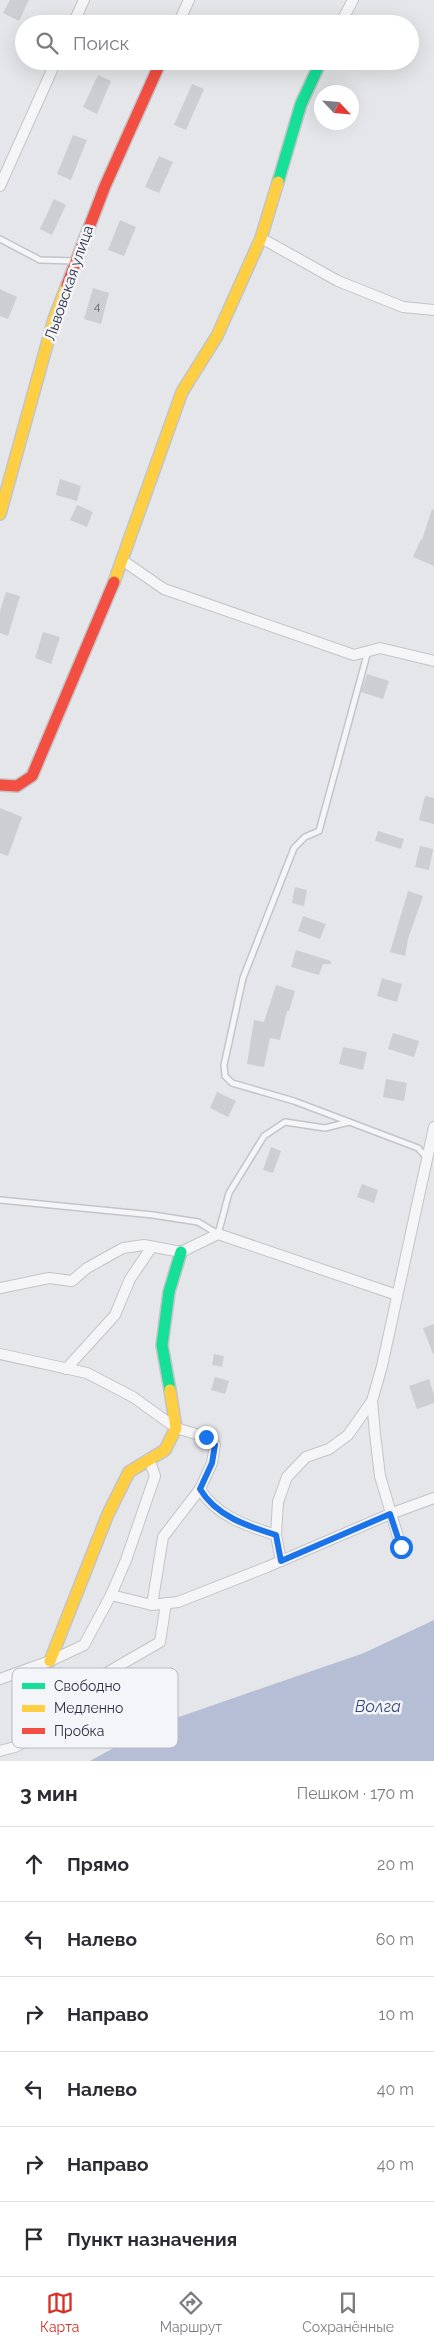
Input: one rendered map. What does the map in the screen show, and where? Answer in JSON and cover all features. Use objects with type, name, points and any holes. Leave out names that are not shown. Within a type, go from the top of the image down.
[{"type":"street","points":[[77,15],[84,0]]},
{"type":"street","points":[[182,15],[189,0]]},
{"type":"street","points":[[345,15],[354,0]]},
{"type":"street","points":[[0,186],[52,70]]},
{"type":"street","name":"Львовская улица","points":[[0,514],[54,319],[75,260],[105,186],[157,70]]},
{"type":"street","points":[[0,785],[8,788],[20,786],[32,776],[122,560],[182,392],[217,336],[261,238],[301,104],[317,70]]},
{"type":"street","points":[[261,238],[338,281],[403,307],[434,310]]},
{"type":"street","points":[[122,560],[164,589],[354,655],[380,648],[434,660]]},
{"type":"street","points":[[401,1547],[380,1476],[372,1401],[434,1127]]},
{"type":"street","points":[[427,1157],[434,1170]]},
{"type":"street","points":[[50,1661],[108,1514],[128,1472],[164,1450],[176,1428],[162,1345],[169,1292],[181,1252],[192,1244],[218,1234],[397,1295]]},
{"type":"street","points":[[0,1295],[4,1287],[49,1278],[72,1281],[87,1268],[123,1248],[144,1245],[151,1248],[181,1252]]},
{"type":"street","points":[[66,1369],[115,1315],[130,1279],[151,1248]]},
{"type":"street","points":[[0,1354],[87,1373],[133,1397],[176,1428],[206,1437],[215,1445],[212,1463],[200,1489],[163,1537],[152,1605]]},
{"type":"street","points":[[281,1561],[276,1535],[278,1502],[287,1477],[306,1457],[329,1449],[348,1435],[372,1401]]},
{"type":"street","points":[[31,1668],[50,1661],[84,1644],[111,1595],[126,1560],[155,1476],[149,1459]]},
{"type":"street","points":[[200,1489],[207,1501],[240,1524],[276,1535]]},
{"type":"street","points":[[111,1595],[152,1605],[178,1602],[281,1561],[390,1514],[434,1498]]},
{"type":"street","points":[[115,1668],[160,1642],[166,1603]]},
{"type":"street","points":[[0,1679],[12,1675]]},
{"type":"lane","points":[[0,239],[40,260],[75,260]]},
{"type":"lane","points":[[368,651],[319,831],[305,837],[294,848],[243,978],[224,1065],[224,1076],[232,1082],[294,1101],[418,1148],[427,1157]]},
{"type":"lane","points":[[0,1200],[162,1216],[198,1222],[218,1234],[229,1193],[264,1136],[285,1122],[325,1128],[350,1122]]},
{"type":"water","name":"Волга","points":[[434,1620],[434,1761],[90,1761],[113,1748],[178,1748],[178,1717],[364,1653]]},
{"type":"building","points":[[10,0],[29,0],[22,15],[15,15],[15,19],[3,13]]},
{"type":"building","points":[[98,75],[111,81],[97,114],[83,107]]},
{"type":"building","points":[[192,84],[204,89],[186,130],[174,125]]},
{"type":"building","points":[[73,135],[87,140],[71,180],[57,174]]},
{"type":"building","points":[[159,156],[173,162],[159,193],[145,187]]},
{"type":"building","points":[[54,199],[66,205],[52,235],[40,229]]},
{"type":"building","points":[[120,220],[136,227],[124,256],[108,250]]},
{"type":"building","points":[[93,288],[109,293],[101,324],[84,319]]},
{"type":"building","points":[[0,289],[17,297],[8,319],[0,316]]},
{"type":"building","points":[[60,479],[81,486],[77,501],[56,495]]},
{"type":"building","points":[[77,505],[93,512],[87,527],[70,520]]},
{"type":"building","points":[[432,509],[434,510],[434,566],[413,557],[422,540]]},
{"type":"building","points":[[6,592],[20,596],[8,636],[0,633],[0,611]]},
{"type":"building","points":[[43,632],[60,637],[51,664],[35,658]]},
{"type":"building","points":[[367,674],[389,681],[383,699],[361,692]]},
{"type":"building","points":[[425,796],[434,798],[434,824],[419,820]]},
{"type":"building","points":[[0,808],[22,817],[8,856],[0,853]]},
{"type":"building","points":[[378,831],[404,839],[401,849],[375,841]]},
{"type":"building","points":[[420,846],[433,849],[429,870],[415,867]]},
{"type":"building","points":[[295,887],[307,890],[304,906],[292,903]]},
{"type":"building","points":[[408,891],[423,896],[408,939],[405,956],[390,952]]},
{"type":"building","points":[[303,916],[326,924],[320,939],[298,931]]},
{"type":"building","points":[[296,950],[331,961],[331,964],[323,964],[319,975],[291,967]]},
{"type":"building","points":[[382,978],[402,984],[397,1002],[377,996]]},
{"type":"building","points":[[276,985],[295,991],[289,1011],[287,1011],[280,1040],[270,1038],[264,1067],[247,1064],[254,1020],[264,1022]]},
{"type":"building","points":[[393,1033],[419,1041],[414,1057],[388,1049]]},
{"type":"building","points":[[343,1047],[367,1052],[363,1070],[339,1064]]},
{"type":"building","points":[[386,1079],[407,1083],[404,1101],[383,1097]]},
{"type":"building","points":[[217,1092],[236,1101],[228,1117],[210,1108]]},
{"type":"building","points":[[271,1147],[281,1151],[273,1173],[263,1170]]},
{"type":"building","points":[[362,1184],[378,1190],[374,1203],[357,1197]]},
{"type":"building","points":[[434,1324],[434,1354],[433,1354],[423,1328]]},
{"type":"building","points":[[214,1354],[224,1356],[222,1367],[212,1365]]},
{"type":"building","points":[[215,1377],[229,1381],[225,1394],[211,1390]]},
{"type":"building","points":[[429,1379],[434,1395],[434,1403],[417,1409],[409,1386]]},
{"type":"traffic: fast","points":[[278,182],[301,104],[317,70]]},
{"type":"traffic: fast","points":[[170,1390],[162,1345],[169,1292],[181,1252]]},
{"type":"traffic: slow","points":[[114,582],[182,392],[217,336],[261,238],[278,182]]},
{"type":"traffic: slow","points":[[0,514],[54,319],[67,285]]},
{"type":"traffic: slow","points":[[50,1661],[108,1514],[129,1472],[165,1450],[176,1428],[170,1390]]},
{"type":"traffic: jam","points":[[67,285],[105,186],[157,70]]},
{"type":"traffic: jam","points":[[0,785],[17,786],[32,776],[114,582]]},
{"type":"route","points":[[206,1437],[215,1445],[212,1463],[200,1489],[207,1501],[240,1524],[276,1535],[281,1561],[390,1514],[401,1547]]}]
